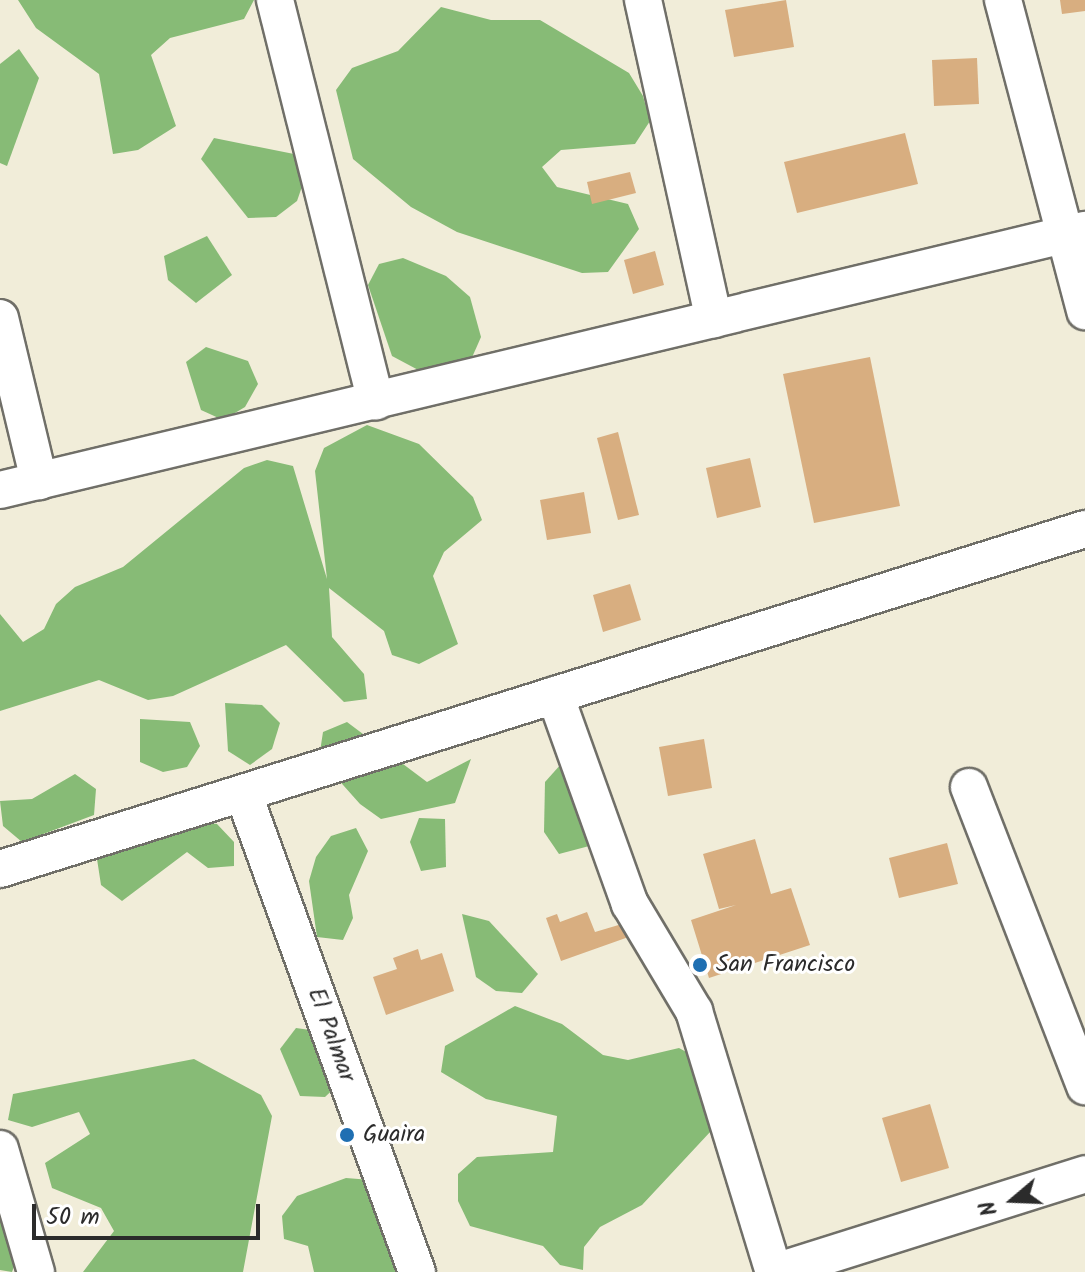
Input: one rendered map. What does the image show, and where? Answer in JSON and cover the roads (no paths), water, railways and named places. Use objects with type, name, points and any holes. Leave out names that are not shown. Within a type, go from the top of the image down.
[{"type":"street","points":[[275,0],[376,401]]},
{"type":"street","points":[[643,0],[714,319]]},
{"type":"street","points":[[1003,0],[1073,232],[1085,311]]},
{"type":"street","points":[[0,490],[1073,232]]},
{"type":"street","points":[[0,318],[39,481]]},
{"type":"street","points":[[0,869],[245,798],[555,695],[1085,529]]},
{"type":"street","points":[[555,695],[630,904],[694,1011],[775,1272],[1085,1174]]},
{"type":"street","points":[[969,787],[1085,1086]]},
{"type":"street","name":"El Palmar","points":[[245,798],[417,1272]]},
{"type":"street","points":[[0,1149],[36,1272]]},
{"type":"place","name":"San Francisco","points":[[700,965]]},
{"type":"place","name":"Guaira","points":[[347,1135]]}]
